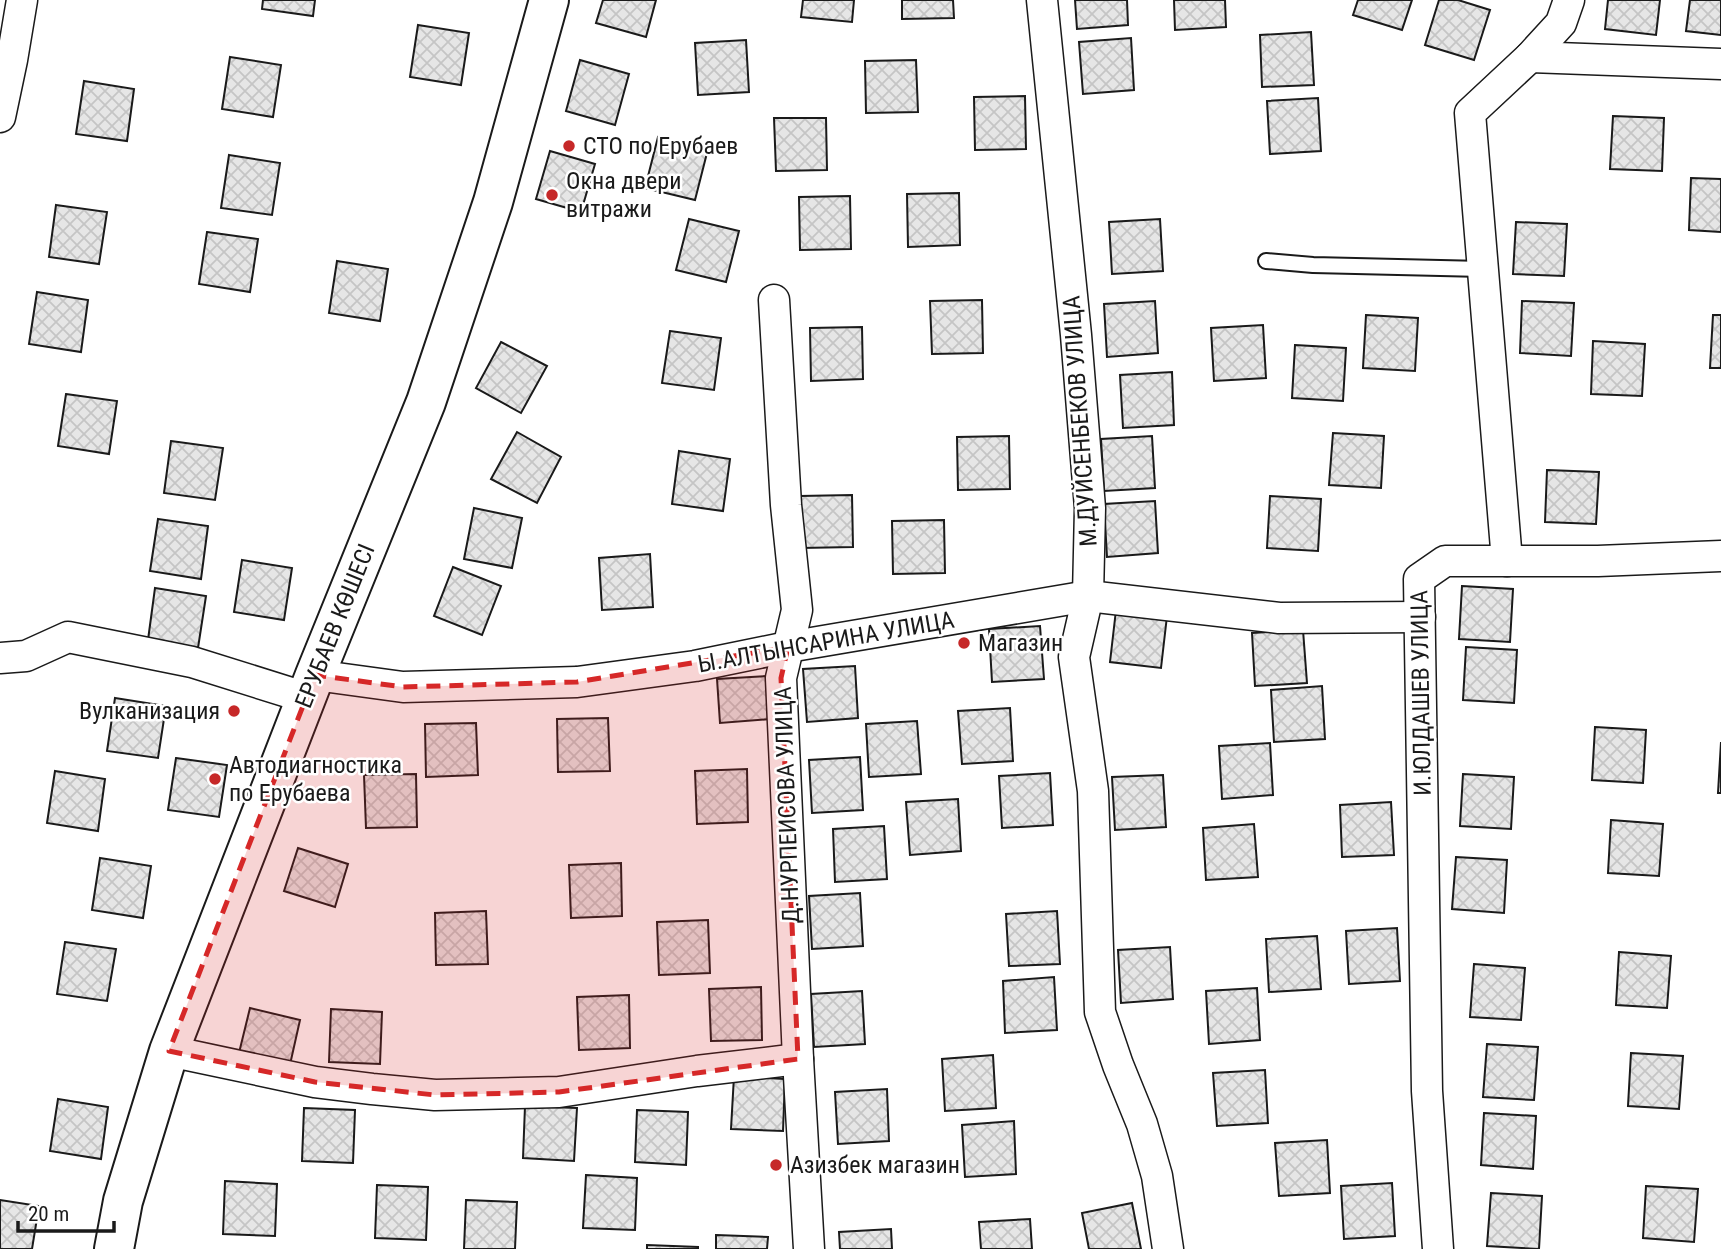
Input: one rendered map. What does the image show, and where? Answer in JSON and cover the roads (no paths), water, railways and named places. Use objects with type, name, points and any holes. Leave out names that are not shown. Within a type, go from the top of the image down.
[{"type":"main road","name":"ЕРУБАЕВ КӨШЕСІ","points":[[114,1249],[123,1201],[169,1051],[311,686],[426,402],[493,202],[549,0]]},
{"type":"street","points":[[0,117],[22,0]]},
{"type":"street","name":"М.ДУЙСЕНБЕКОВ УЛИЦА","points":[[1042,0],[1076,335],[1090,508],[1088,596],[1074,657],[1093,791],[1100,1012],[1142,1124],[1157,1176],[1168,1249]]},
{"type":"street","points":[[1569,0],[1561,23],[1530,57],[1470,113],[1507,561],[1598,561],[1721,556]]},
{"type":"street","points":[[1530,57],[1721,64]]},
{"type":"street","name":"Д.НУРПЕИСОВА УЛИЦА","points":[[774,300],[786,505],[797,610],[781,678],[809,1249]]},
{"type":"street","name":"И.ЮЛДАШЕВ УЛИЦА","points":[[1438,1249],[1427,1091],[1419,579],[1445,561],[1507,561]]},
{"type":"street","name":"Ы.АЛТЫНСАРИНА УЛИЦА","points":[[0,658],[26,656],[68,637],[311,686],[403,687],[578,682],[695,666],[788,647],[1088,596],[1279,618],[1419,617]]},
{"type":"street","points":[[169,1051],[315,1082],[435,1095],[559,1092],[798,1059]]},
{"type":"lane","points":[[1266,261],[1314,265],[1483,269]]},
{"type":"place","name":"СТО по Ерубаев","points":[[569,146]]},
{"type":"place","name":"Окна двери витражи","points":[[552,195]]},
{"type":"place","name":"Магазин","points":[[964,643]]},
{"type":"place","name":"Вулканизация","points":[[234,711]]},
{"type":"place","name":"Автодиагностика по Ерубаева","points":[[215,779]]},
{"type":"place","name":"Азизбек магазин","points":[[776,1165]]}]
